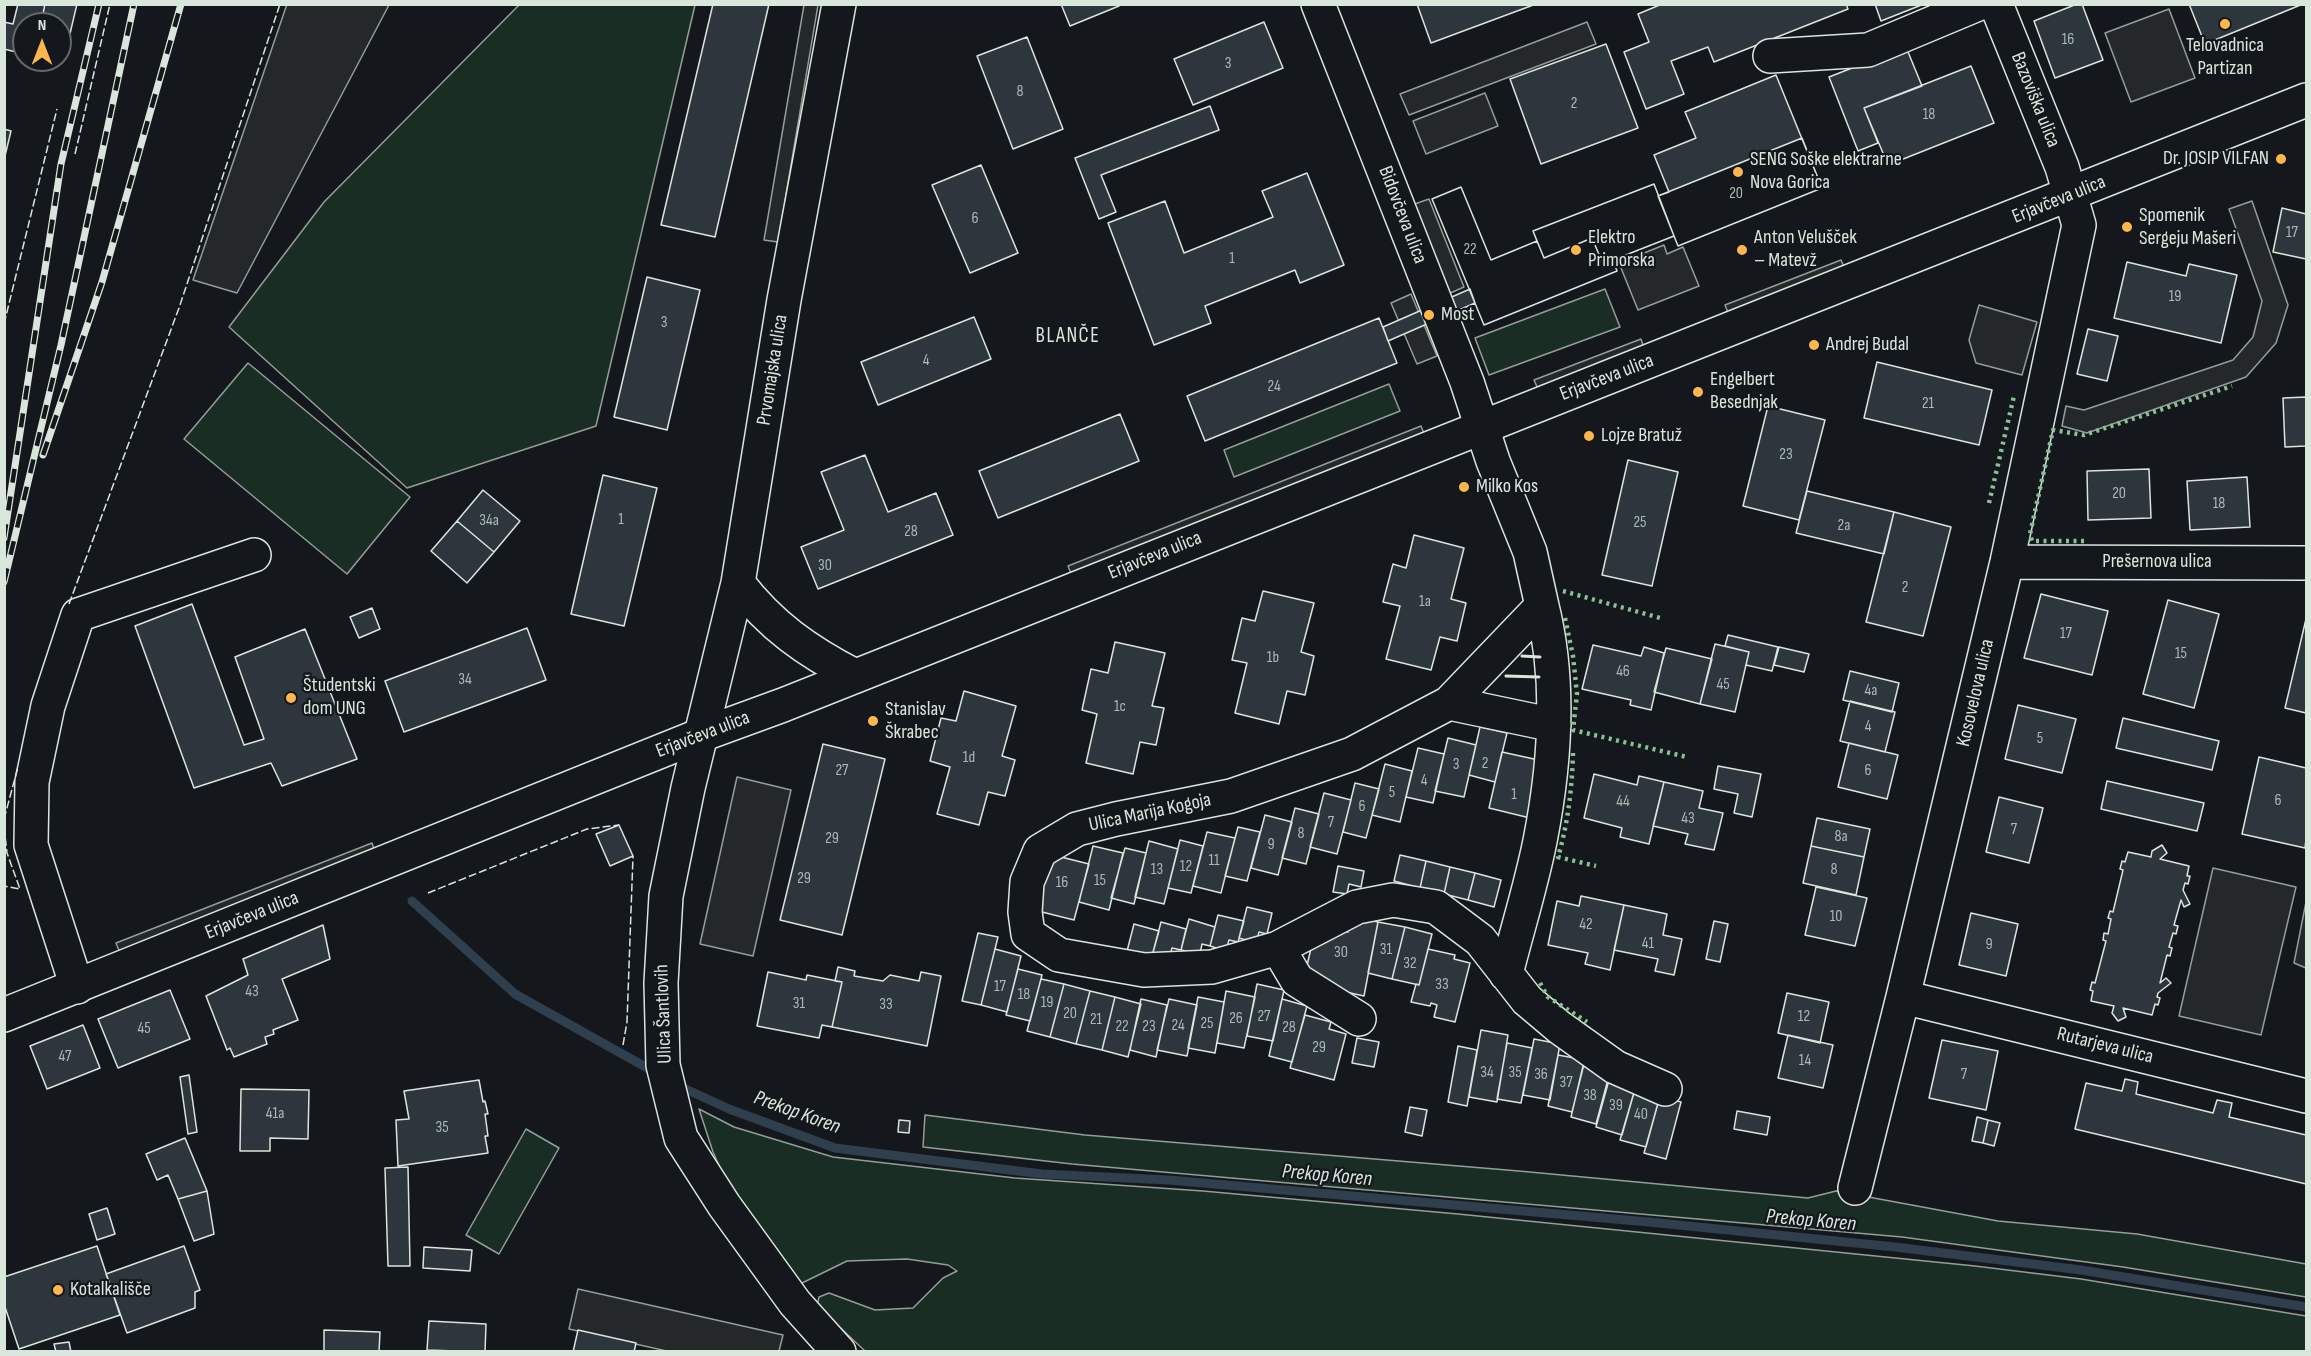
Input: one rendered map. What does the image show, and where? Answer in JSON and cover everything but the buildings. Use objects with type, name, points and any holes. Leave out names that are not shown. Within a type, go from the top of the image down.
[{"type":"street","name":"Prvomajska ulica","points":[[701,735],[738,583],[784,300],[838,4]]},
{"type":"street","name":"Bidovčeva ulica","points":[[1318,4],[1467,382],[1481,427]]},
{"type":"street","points":[[1770,56],[1868,50],[1978,4]]},
{"type":"street","name":"Bazoviška ulica","points":[[1996,4],[2062,167],[2071,196]]},
{"type":"street","name":"Erjavčeva ulica","points":[[4,1015],[701,735],[2071,196],[2307,100]]},
{"type":"street","name":"Kosovelova ulica","points":[[1855,1188],[2007,562],[2079,225],[2071,196]]},
{"type":"street","points":[[1481,427],[1530,552],[1550,639],[1554,725],[1540,842],[1506,974]]},
{"type":"street","points":[[77,987],[31,844],[32,782],[48,706],[78,615],[254,555]]},
{"type":"street","name":"Prešernova ulica","points":[[2007,562],[2307,563]]},
{"type":"street","points":[[738,583],[752,602],[788,634],[817,656],[855,676]]},
{"type":"street","name":"Ulica Marija Kogoja","points":[[1542,606],[1449,703],[1352,754],[1231,796],[1077,829],[1040,851],[1027,882],[1024,912],[1028,934],[1059,955],[1144,970],[1212,968],[1278,948],[1357,907],[1393,900],[1436,907],[1480,940],[1527,1000],[1559,1027],[1615,1067],[1665,1089]]},
{"type":"street","points":[[1449,703],[1554,725]]},
{"type":"street","name":"Ulica Šantlovih","points":[[701,735],[666,896],[661,983],[663,1065],[681,1137],[724,1205],[795,1304],[839,1352]]},
{"type":"street","points":[[1278,948],[1297,980],[1359,1019]]},
{"type":"street","name":"Rutarjeva ulica","points":[[1903,997],[2307,1096]]},
{"type":"green space","points":[[519,5],[695,5],[596,426],[407,488],[229,327],[324,202]]},
{"type":"green space","points":[[1605,289],[1620,327],[1489,375],[1475,338]]},
{"type":"green space","points":[[248,363],[410,497],[347,574],[184,439]]},
{"type":"green space","points":[[1389,384],[1400,411],[1234,477],[1224,450]]},
{"type":"green space","points":[[699,1109],[734,1127],[833,1157],[1015,1178],[1203,1191],[1458,1214],[1975,1266],[2081,1279],[2306,1316],[2306,1351],[865,1351],[817,1306],[819,1297],[829,1293],[875,1310],[913,1308],[943,1278],[957,1271],[948,1265],[907,1259],[847,1261],[798,1285],[728,1186],[713,1152]]},
{"type":"green space","points":[[925,1115],[1085,1135],[1519,1171],[1808,1198],[1836,1191],[1998,1221],[2137,1234],[2306,1264],[2306,1297],[2123,1267],[1902,1237],[1072,1164],[923,1147]]},
{"type":"green space","points":[[526,1129],[559,1148],[499,1254],[466,1235]]},
{"type":"shaded area","points":[[287,4],[389,5],[237,293],[193,280]]},
{"type":"shaded area","points":[[804,5],[818,5],[778,242],[764,240]]},
{"type":"shaded area","points":[[2169,9],[2195,78],[2131,102],[2105,33]]},
{"type":"shaded area","points":[[1587,22],[1596,44],[1409,115],[1400,94]]},
{"type":"shaded area","points":[[1485,93],[1498,126],[1426,154],[1413,121]]},
{"type":"shaded area","points":[[1429,199],[1464,287],[1448,294],[1412,205]]},
{"type":"shaded area","points":[[2252,201],[2288,305],[2276,343],[2246,377],[2087,433],[2062,426],[2066,406],[2084,410],[2233,360],[2253,337],[2262,301],[2229,209]]},
{"type":"shaded area","points":[[1664,245],[1667,254],[1683,247],[1699,286],[1638,310],[1619,263]]},
{"type":"shaded area","points":[[1841,260],[1845,269],[1729,315],[1725,305]]},
{"type":"shaded area","points":[[1411,294],[1437,356],[1417,364],[1391,303]]},
{"type":"shaded area","points":[[1979,305],[2037,322],[2022,375],[1976,363],[1969,340]]},
{"type":"shaded area","points":[[1641,339],[1644,348],[1538,389],[1534,380]]},
{"type":"shaded area","points":[[1421,426],[1425,436],[1072,576],[1068,566]]},
{"type":"shaded area","points":[[737,777],[791,790],[753,956],[700,944]]},
{"type":"shaded area","points":[[372,843],[375,852],[120,953],[116,943]]},
{"type":"shaded area","points":[[2213,868],[2296,887],[2261,1035],[2179,1016]]},
{"type":"shaded area","points":[[2306,902],[2306,968],[2294,963]]},
{"type":"shaded area","points":[[578,1289],[783,1335],[779,1351],[671,1352],[569,1329]]},
{"type":"waterway","name":"Prekop Koren","points":[[412,901],[515,994],[658,1074]]},
{"type":"waterway","name":"Prekop Koren","points":[[677,1085],[729,1109],[835,1148],[1042,1174],[1169,1180],[1649,1222],[1895,1247],[2081,1270],[2306,1307]]},
{"type":"railway","points":[[4,538],[61,164],[99,4]]},
{"type":"railway","points":[[4,582],[61,345],[134,4]]},
{"type":"railway","points":[[43,455],[102,282],[181,4]]},
{"type":"hedge","points":[[2084,541],[2032,541],[2030,534],[2053,430],[2084,435],[2232,386]]},
{"type":"hedge","points":[[1989,503],[2014,396]]},
{"type":"hedge","points":[[1563,591],[1660,618]]},
{"type":"hedge","points":[[1565,618],[1573,656],[1577,694],[1573,730],[1687,757]]},
{"type":"hedge","points":[[1573,753],[1569,806],[1558,857],[1596,866]]},
{"type":"hedge","points":[[1540,983],[1548,997],[1587,1022]]},
{"type":"fence","points":[[75,154],[110,4]]},
{"type":"fence","points":[[69,604],[179,308],[280,4]]},
{"type":"fence","points":[[4,324],[57,109]]},
{"type":"fence","points":[[4,819],[18,767]]},
{"type":"fence","points":[[428,893],[587,829],[619,825]]},
{"type":"fence","points":[[4,827],[7,853],[20,889],[4,886]]},
{"type":"fence","points":[[623,1045],[627,1022],[633,856]]},
{"type":"wall","points":[[1522,656],[1540,657]]},
{"type":"wall","points":[[1506,676],[1539,677]]},
{"type":"place","name":"Telovadnica Partizan","points":[[2225,24]]},
{"type":"place","name":"Dr. JOSIP VILFAN","points":[[2281,159]]},
{"type":"place","name":"SENG Soške elektrarne Nova Gorica","points":[[1738,172]]},
{"type":"place","name":"Spomenik Sergeju Mašeri","points":[[2127,227]]},
{"type":"place","name":"Elektro Primorska","points":[[1576,250]]},
{"type":"place","name":"Anton Velušček – Matevž","points":[[1742,250]]},
{"type":"place","name":"Most","points":[[1429,315]]},
{"type":"place","name":"Andrej Budal","points":[[1814,345]]},
{"type":"place","name":"Engelbert Besednjak","points":[[1698,392]]},
{"type":"place","name":"Lojze Bratuž","points":[[1589,436]]},
{"type":"place","name":"Milko Kos","points":[[1464,487]]},
{"type":"place","name":"Študentski dom UNG","points":[[291,698]]},
{"type":"place","name":"Stanislav Škrabec","points":[[873,721]]},
{"type":"place","name":"Kotalkališče","points":[[58,1290]]},
{"type":"district","name":"BLANČE","points":[[1068,337]]}]
